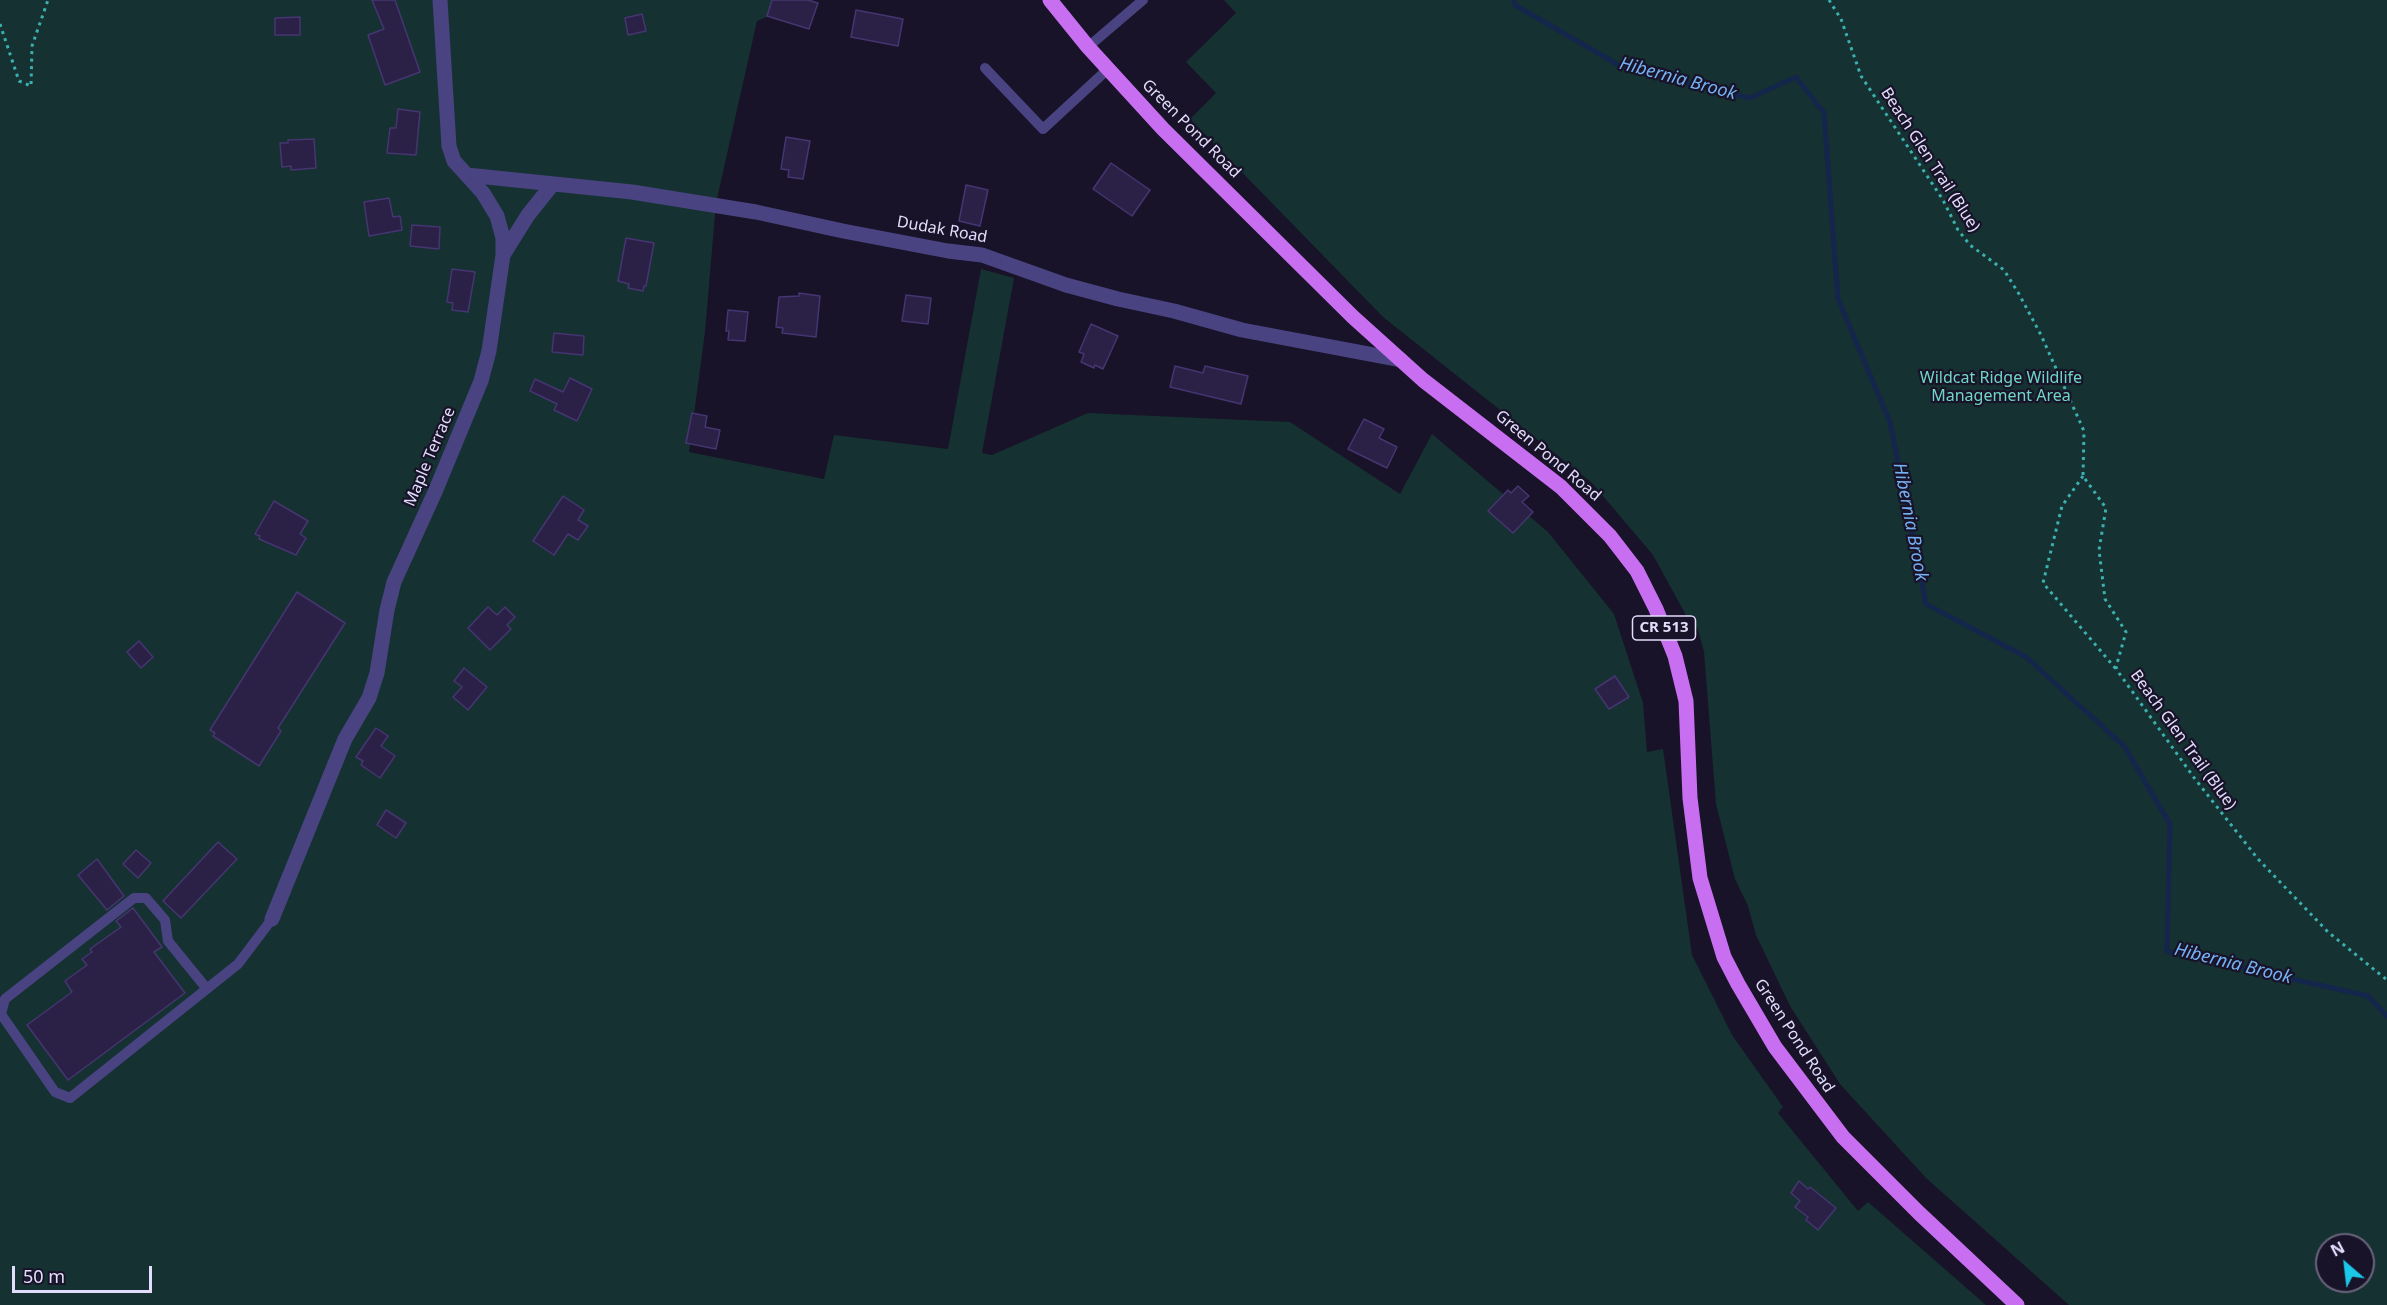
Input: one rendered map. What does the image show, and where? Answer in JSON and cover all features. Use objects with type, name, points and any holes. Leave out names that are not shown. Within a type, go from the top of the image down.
[{"type":"main road","name":"Green Pond Road","points":[[1050,0],[1088,47],[1163,129],[1353,317],[1423,380],[1562,487],[1610,536],[1637,572],[1656,609],[1675,656],[1686,700],[1690,798],[1700,878],[1724,957],[1775,1047],[1843,1137],[1919,1213],[2017,1305]]},
{"type":"street","name":"Maple Terrace","points":[[272,919],[340,748],[369,698],[377,673],[394,582],[481,381],[489,351],[503,255],[503,238],[498,216],[483,193],[454,161],[449,146],[440,0]]},
{"type":"street","name":"Dudak Road","points":[[467,176],[632,192],[756,212],[866,235],[982,255],[1066,285],[1118,299],[1174,310],[1242,330],[1401,360]]},
{"type":"street","points":[[503,255],[528,215],[552,185]]},
{"type":"lane","points":[[1088,47],[1143,0]]},
{"type":"lane","points":[[984,68],[1043,129],[1108,69]]},
{"type":"lane","points":[[207,989],[168,941],[165,920],[146,898],[135,898],[5,999],[1,1014],[55,1092],[70,1098],[207,989],[238,964],[272,919]]},
{"type":"path","points":[[0,24],[19,81],[31,86],[32,46],[48,0]]},
{"type":"path","name":"Beach Glen Trail (Blue)","points":[[1829,0],[1841,19],[1861,76],[1943,200],[1958,230],[1971,244],[2004,270],[2019,294],[2041,334],[2084,430],[2083,476],[2106,508],[2099,550],[2105,599],[2126,632],[2116,667],[2119,673],[2195,779],[2258,859],[2328,932],[2387,980]]},
{"type":"path","points":[[2083,476],[2062,506],[2043,582],[2119,673]]},
{"type":"green space","points":[[0,0],[806,0],[757,21],[716,203],[705,332],[689,452],[824,479],[834,435],[948,449],[981,269],[1014,278],[982,453],[992,455],[1088,413],[1290,422],[1400,494],[1432,434],[1548,532],[1614,614],[1643,703],[1647,752],[1663,749],[1692,955],[1732,1035],[1783,1107],[1778,1113],[1858,1211],[1868,1202],[1986,1305],[0,1305]]},
{"type":"green space","name":"Wildcat Ridge Wildlife Management Area","points":[[1224,0],[2387,0],[2387,1305],[2069,1305],[1926,1178],[1840,1084],[1790,1006],[1756,935],[1748,906],[1735,879],[1716,804],[1704,652],[1698,630],[1690,616],[1687,617],[1653,555],[1592,483],[1383,317],[1190,119],[1216,93],[1186,62],[1236,13]]},
{"type":"building","points":[[372,0],[395,0],[420,72],[385,85],[368,35],[384,29]]},
{"type":"building","points":[[772,0],[808,0],[818,3],[809,29],[767,16]]},
{"type":"building","points":[[856,10],[903,19],[898,46],[851,37]]},
{"type":"building","points":[[642,14],[646,31],[628,35],[625,18]]},
{"type":"building","points":[[300,17],[300,35],[275,35],[275,18]]},
{"type":"building","points":[[398,109],[420,112],[416,155],[387,153],[390,128],[396,128]]},
{"type":"building","points":[[786,137],[810,141],[803,179],[788,177],[789,170],[781,169]]},
{"type":"building","points":[[314,139],[316,168],[291,170],[291,166],[282,167],[280,143],[288,143],[288,140]]},
{"type":"building","points":[[1111,163],[1150,190],[1132,216],[1093,189]]},
{"type":"building","points":[[966,185],[988,190],[980,226],[959,221]]},
{"type":"building","points":[[389,198],[393,217],[400,216],[402,230],[369,236],[364,202]]},
{"type":"building","points":[[412,225],[440,227],[439,249],[410,246]]},
{"type":"building","points":[[626,238],[654,243],[646,286],[643,291],[628,288],[629,284],[618,281]]},
{"type":"building","points":[[452,269],[475,272],[468,312],[452,310],[453,303],[447,302]]},
{"type":"building","points":[[799,293],[820,296],[816,337],[782,333],[783,328],[776,327],[779,297],[799,296]]},
{"type":"building","points":[[906,295],[931,298],[928,324],[902,321]]},
{"type":"building","points":[[728,310],[748,312],[745,341],[728,340],[729,331],[726,331]]},
{"type":"building","points":[[1091,324],[1118,336],[1103,369],[1081,362],[1084,354],[1079,352]]},
{"type":"building","points":[[554,333],[584,336],[583,355],[552,352]]},
{"type":"building","points":[[1175,366],[1203,373],[1205,366],[1248,376],[1241,404],[1170,387]]},
{"type":"building","points":[[570,378],[592,389],[577,421],[554,410],[557,404],[530,391],[535,379],[563,392]]},
{"type":"building","points":[[692,413],[707,416],[705,427],[720,430],[716,449],[686,443]]},
{"type":"building","points":[[1364,419],[1384,429],[1379,438],[1397,447],[1387,468],[1348,449]]},
{"type":"building","points":[[1518,486],[1529,496],[1522,502],[1533,512],[1513,533],[1488,511],[1508,490],[1511,493]]},
{"type":"building","points":[[563,496],[584,510],[578,520],[588,526],[578,540],[568,534],[554,555],[533,541]]},
{"type":"building","points":[[274,501],[308,521],[300,534],[306,538],[296,555],[259,539],[260,536],[255,534]]},
{"type":"building","points":[[297,592],[345,623],[278,728],[281,731],[259,766],[213,736],[215,733],[210,730]]},
{"type":"building","points":[[488,607],[497,615],[505,607],[515,617],[507,625],[511,629],[490,650],[468,628]]},
{"type":"building","points":[[139,641],[153,657],[141,668],[127,652]]},
{"type":"building","points":[[464,668],[487,687],[468,710],[453,697],[462,687],[454,681]]},
{"type":"building","points":[[1615,676],[1629,697],[1609,709],[1595,689]]},
{"type":"building","points":[[376,728],[388,736],[381,746],[395,756],[380,778],[361,765],[363,761],[356,757]]},
{"type":"building","points":[[386,810],[406,823],[396,838],[377,825]]},
{"type":"building","points":[[218,842],[237,859],[181,918],[163,901]]},
{"type":"building","points":[[136,850],[151,863],[138,878],[123,864]]},
{"type":"building","points":[[97,859],[124,896],[107,910],[78,875]]},
{"type":"building","points":[[133,908],[162,947],[154,952],[185,993],[68,1080],[27,1025],[72,992],[65,981],[87,965],[82,959],[92,952],[90,949],[121,927],[116,921]]},
{"type":"building","points":[[1799,1181],[1836,1208],[1818,1230],[1806,1220],[1808,1217],[1795,1207],[1800,1201],[1791,1193]]},
{"type":"waterway","name":"Hibernia Brook","points":[[1514,0],[1515,5],[1622,67],[1750,98],[1796,77],[1824,113],[1838,299],[1890,422],[1926,604],[2026,657],[2124,746],[2170,824],[2167,951],[2368,996],[2387,1016]]}]
